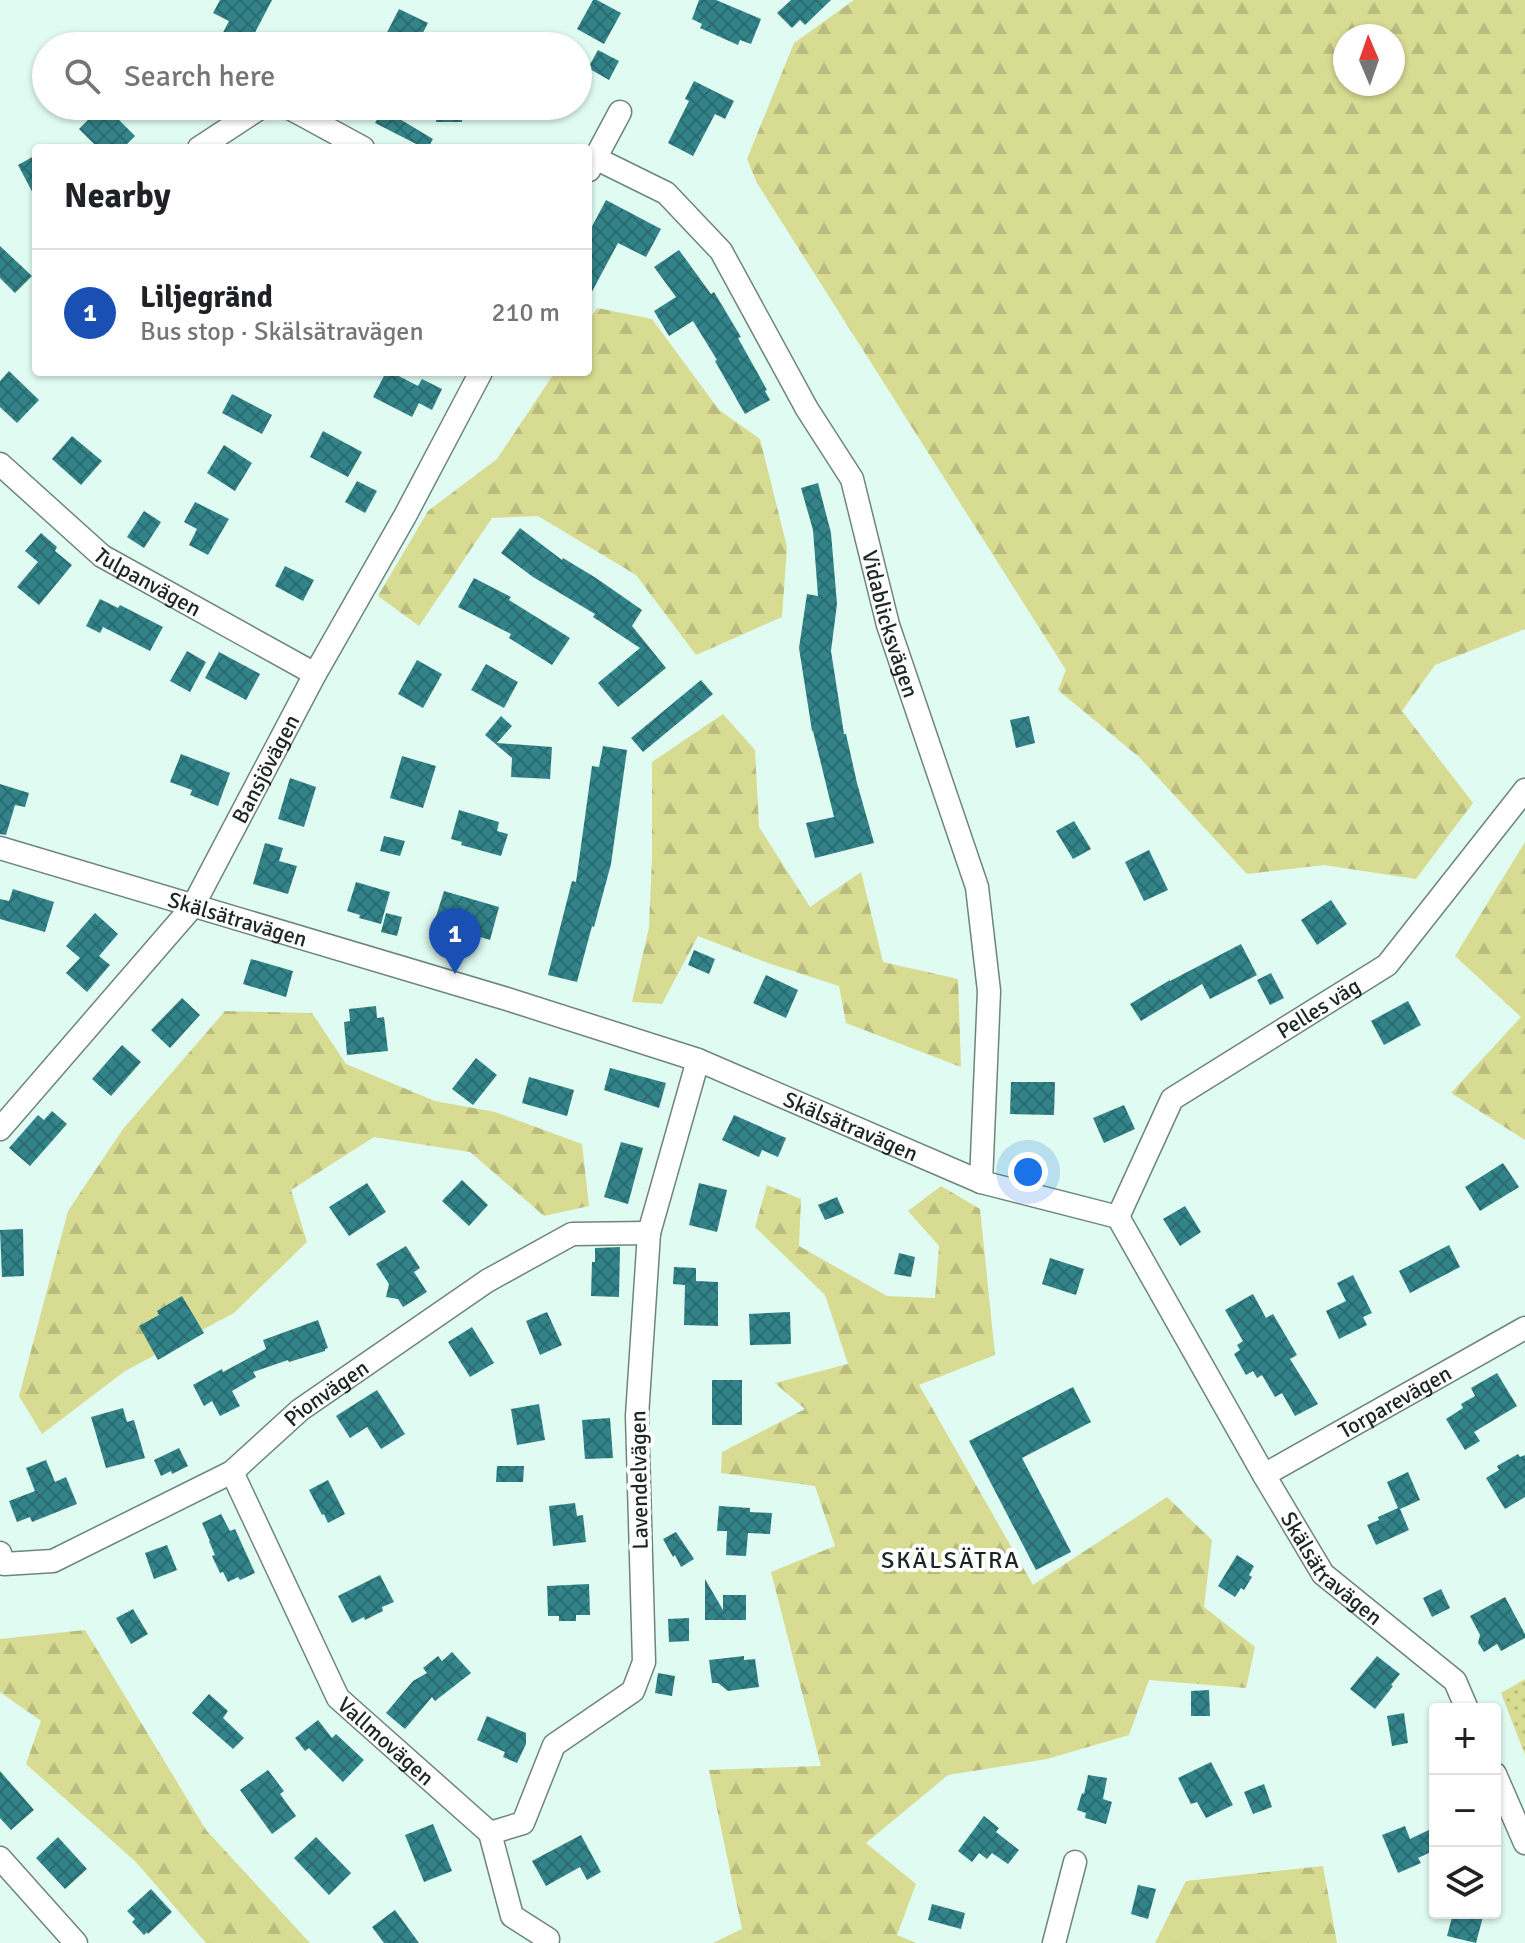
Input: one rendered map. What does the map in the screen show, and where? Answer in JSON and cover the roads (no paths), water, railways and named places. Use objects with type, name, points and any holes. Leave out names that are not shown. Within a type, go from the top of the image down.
[{"type":"street","points":[[592,165],[620,112]]},
{"type":"street","points":[[205,144],[242,120]]},
{"type":"street","points":[[312,120],[356,144]]},
{"type":"street","name":"Vidablicksvägen","points":[[592,165],[666,193],[721,251],[807,409],[852,479],[888,625],[977,887],[989,991],[981,1182]]},
{"type":"street","name":"Bansjövägen","points":[[0,1129],[193,906],[315,674],[405,516],[479,376]]},
{"type":"street","name":"Tulpanvägen","points":[[0,464],[102,556],[315,674]]},
{"type":"street","name":"Pelles väg","points":[[1118,1217],[1172,1099],[1387,965],[1525,790]]},
{"type":"street","name":"Skälsätravägen","points":[[0,848],[499,996],[698,1060],[981,1182],[1118,1217],[1323,1574],[1455,1681],[1464,1703]]},
{"type":"street","name":"Lavendelvägen","points":[[490,1833],[523,1823],[554,1745],[633,1691],[644,1662],[637,1416],[649,1233],[698,1060]]},
{"type":"street","name":"Pionvägen","points":[[2,1558],[53,1561],[232,1472],[300,1410],[487,1281],[572,1234],[649,1233]]},
{"type":"street","name":"Torparevägen","points":[[1264,1475],[1525,1328]]},
{"type":"street","name":"Vallmovägen","points":[[232,1472],[338,1698],[490,1833]]},
{"type":"street","points":[[1495,1775],[1525,1843]]},
{"type":"street","points":[[490,1833],[512,1916],[548,1939]]},
{"type":"street","points":[[0,1858],[76,1943]]},
{"type":"street","points":[[1054,1943],[1075,1862]]},
{"type":"place","name":"Liljegränd","points":[[455,974]]},
{"type":"district","name":"SKÄLSÄTRA","points":[[951,1560]]}]
